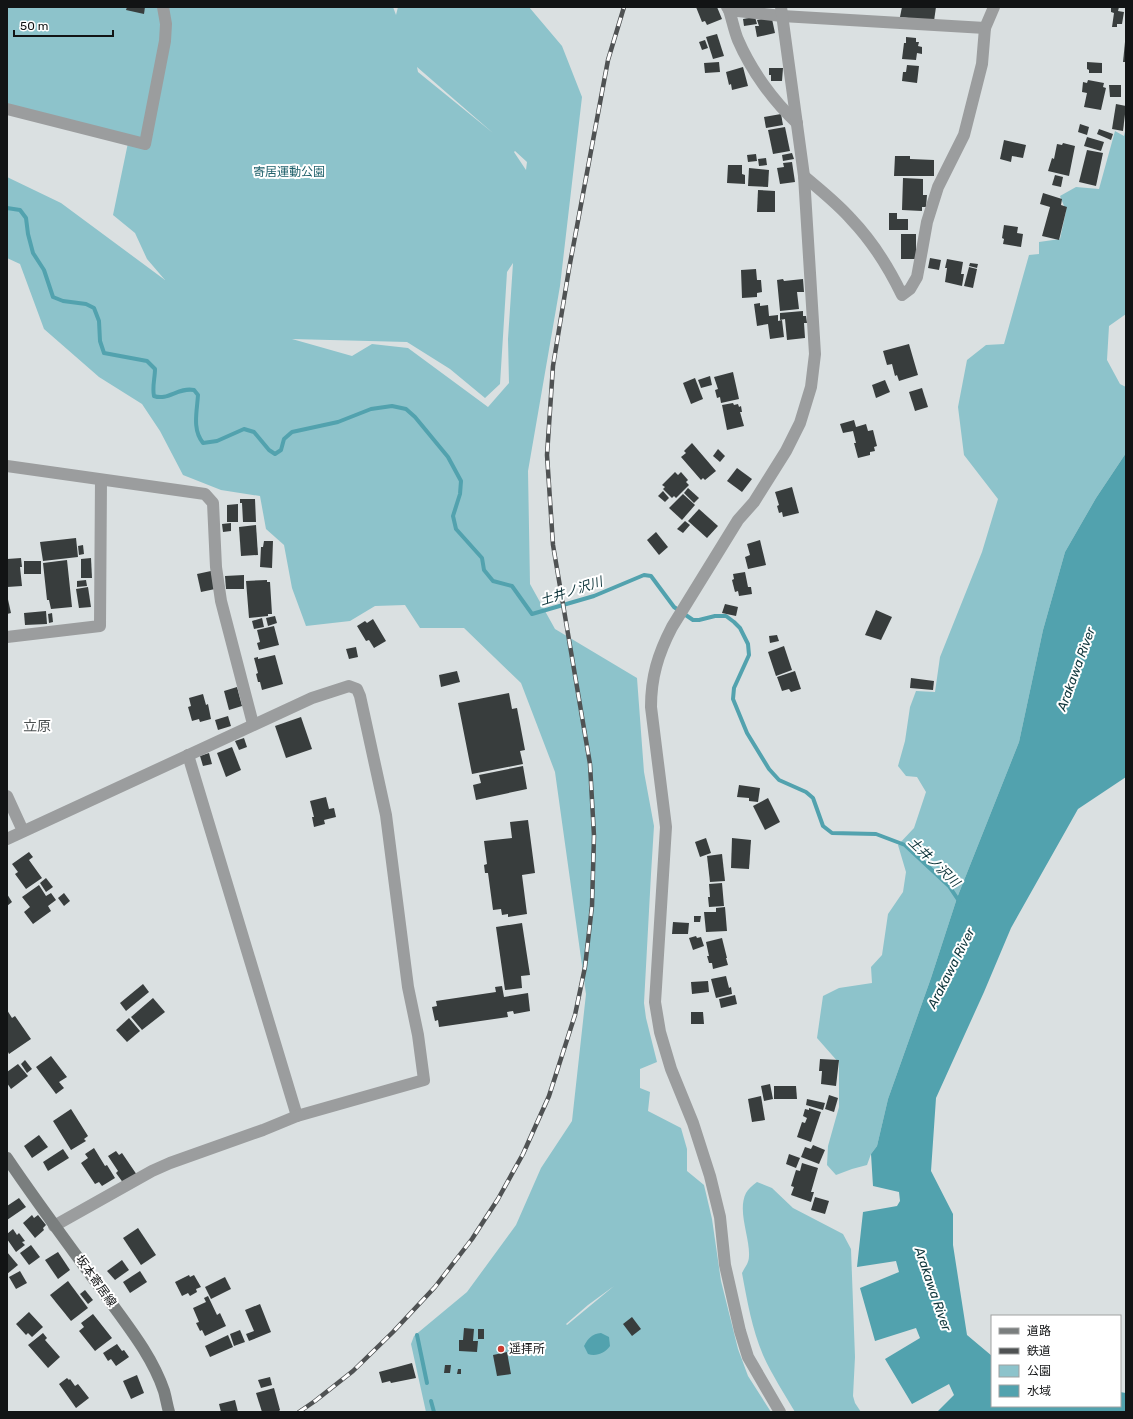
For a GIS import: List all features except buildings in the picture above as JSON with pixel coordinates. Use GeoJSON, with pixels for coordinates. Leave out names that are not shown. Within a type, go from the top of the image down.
{"type":"FeatureCollection","features":[{"type":"Feature","properties":{"kind":"main road","name":"坂本寄居線"},"geometry":{"type":"LineString","coordinates":[[7,1158],[54,1226],[123,1318],[145,1352],[164,1391],[169,1412]]}},
{"type":"Feature","properties":{"kind":"street"},"geometry":{"type":"LineString","coordinates":[[7,108],[145,144],[165,40],[166,24],[163,7]]}},
{"type":"Feature","properties":{"kind":"street"},"geometry":{"type":"LineString","coordinates":[[804,176],[852,219],[879,254],[893,276],[902,295],[910,289],[916,277],[927,222],[938,187],[964,135],[982,64],[985,28],[994,7]]}},
{"type":"Feature","properties":{"kind":"street"},"geometry":{"type":"LineString","coordinates":[[797,123],[782,110],[755,70],[738,39],[728,8],[985,28]]}},
{"type":"Feature","properties":{"kind":"street"},"geometry":{"type":"LineString","coordinates":[[780,1412],[748,1357],[740,1331],[725,1265],[720,1217],[710,1176],[693,1123],[671,1069],[660,1032],[655,1002],[666,827],[650,707],[651,688],[655,669],[663,645],[672,627],[738,520],[754,502],[786,451],[800,423],[812,387],[815,354],[804,176],[782,11]]}},
{"type":"Feature","properties":{"kind":"street"},"geometry":{"type":"LineString","coordinates":[[7,466],[205,494],[213,503],[216,567],[221,600],[254,724]]}},
{"type":"Feature","properties":{"kind":"street"},"geometry":{"type":"LineString","coordinates":[[7,638],[100,626],[101,480]]}},
{"type":"Feature","properties":{"kind":"street"},"geometry":{"type":"LineString","coordinates":[[7,839],[254,724],[319,696],[349,686],[357,689],[360,696],[386,815],[408,987],[418,1035],[424,1080],[297,1116],[263,1130],[170,1163],[152,1171],[54,1226]]}},
{"type":"Feature","properties":{"kind":"street"},"geometry":{"type":"LineString","coordinates":[[188,755],[297,1116]]}},
{"type":"Feature","properties":{"kind":"street"},"geometry":{"type":"LineString","coordinates":[[7,796],[23,831]]}},
{"type":"Feature","properties":{"kind":"green space","name":"寄居運動公園"},"geometry":{"type":"Polygon","coordinates":[[[7,7],[393,7],[396,15],[398,7],[529,7],[562,46],[582,97],[560,286],[528,471],[530,584],[555,629],[637,678],[644,772],[654,826],[644,1003],[646,1018],[657,1062],[640,1069],[640,1088],[650,1092],[648,1111],[681,1128],[687,1149],[687,1171],[704,1185],[712,1219],[721,1281],[738,1349],[748,1376],[771,1412],[426,1412],[411,1344],[414,1336],[467,1292],[516,1225],[541,1168],[572,1121],[586,994],[555,772],[521,683],[464,628],[420,628],[405,605],[375,606],[350,621],[306,626],[292,588],[284,545],[266,529],[260,496],[221,490],[183,475],[160,431],[142,404],[99,377],[44,329],[20,264],[7,258],[7,177],[61,203],[165,280],[147,259],[135,233],[113,215],[129,138],[7,105],[7,7]],[[417,67],[418,72],[493,133],[417,67]],[[515,151],[514,152],[526,170],[527,162],[515,151]],[[513,263],[507,272],[500,384],[485,398],[450,369],[407,342],[292,339],[352,356],[372,344],[408,348],[488,407],[509,383],[508,339],[513,263]],[[614,1286],[588,1305],[566,1324],[567,1325],[614,1286]]]}},
{"type":"Feature","properties":{"kind":"green space"},"geometry":{"type":"Polygon","coordinates":[[[1126,127],[1126,314],[1109,326],[1107,360],[1120,384],[1126,387],[1126,453],[1096,498],[1065,552],[1043,630],[1019,742],[957,898],[931,978],[888,1099],[877,1146],[871,1154],[867,1165],[836,1175],[827,1165],[828,1146],[839,1107],[839,1063],[817,1038],[823,996],[839,988],[872,983],[871,967],[882,955],[888,914],[903,892],[906,872],[898,845],[914,828],[926,792],[917,777],[906,776],[898,766],[905,741],[910,707],[916,691],[935,692],[940,657],[982,552],[998,499],[964,455],[958,407],[967,360],[986,345],[1004,344],[1029,255],[1039,254],[1039,242],[1060,239],[1066,211],[1060,196],[1076,187],[1099,189],[1115,131],[1124,136],[1126,127]]]}},
{"type":"Feature","properties":{"kind":"green space"},"geometry":{"type":"Polygon","coordinates":[[[757,1182],[772,1188],[793,1208],[843,1234],[851,1249],[855,1357],[853,1396],[855,1403],[861,1412],[795,1412],[763,1355],[753,1325],[742,1273],[748,1263],[749,1258],[748,1241],[743,1216],[744,1200],[748,1190],[757,1182]]]}},
{"type":"Feature","properties":{"kind":"water","name":"Arakawa River"},"geometry":{"type":"Polygon","coordinates":[[[1126,453],[1126,777],[1078,809],[1011,928],[936,1098],[931,1171],[953,1214],[953,1245],[967,1335],[991,1355],[991,1407],[1121,1407],[1121,1392],[1126,1393],[1126,1412],[937,1412],[954,1395],[949,1384],[912,1404],[885,1359],[920,1338],[916,1328],[875,1341],[860,1288],[899,1272],[896,1261],[857,1267],[863,1212],[897,1206],[900,1201],[899,1192],[873,1186],[871,1154],[877,1146],[888,1099],[931,978],[957,898],[1019,742],[1043,630],[1065,552],[1096,498],[1126,453]]]}},
{"type":"Feature","properties":{"kind":"water"},"geometry":{"type":"Polygon","coordinates":[[[601,1333],[609,1337],[610,1346],[606,1351],[600,1354],[588,1354],[584,1346],[593,1335],[601,1333]]]}},
{"type":"Feature","properties":{"kind":"waterway","name":"土井ノ沢川"},"geometry":{"type":"LineString","coordinates":[[7,208],[20,210],[26,218],[33,253],[44,270],[53,297],[63,301],[86,304],[94,308],[99,321],[100,341],[104,353],[147,361],[155,369],[153,386],[154,396],[164,397],[183,390],[194,390],[198,395],[196,414],[197,432],[203,443],[217,441],[244,429],[254,432],[269,450],[275,454],[281,450],[284,439],[292,432],[338,422],[371,409],[392,406],[406,409],[415,417],[448,457],[461,481],[460,494],[453,516],[456,529],[482,558],[484,570],[493,581],[512,586],[532,614],[594,596],[644,575],[651,576],[674,607],[693,620],[715,616],[726,616],[740,628],[748,644],[749,655],[734,688],[733,699],[747,733],[769,769],[779,780],[806,792],[813,798],[823,826],[832,833],[876,834],[905,845],[949,886],[959,901]]}},
{"type":"Feature","properties":{"kind":"waterway"},"geometry":{"type":"LineString","coordinates":[[417,1335],[427,1383]]}},
{"type":"Feature","properties":{"kind":"waterway"},"geometry":{"type":"LineString","coordinates":[[431,1401],[434,1412]]}},
{"type":"Feature","properties":{"kind":"railway"},"geometry":{"type":"LineString","coordinates":[[299,1412],[353,1371],[393,1332],[435,1287],[472,1239],[498,1199],[523,1154],[549,1096],[575,1015],[585,967],[592,906],[594,836],[590,764],[553,545],[547,455],[553,366],[569,269],[608,60],[624,7]]}},
{"type":"Feature","properties":{"kind":"place","name":"遥拝所"},"geometry":{"type":"Point","coordinates":[501,1349]}},
{"type":"Feature","properties":{"kind":"district","name":"立原"},"geometry":{"type":"Point","coordinates":[37,726]}}]}
